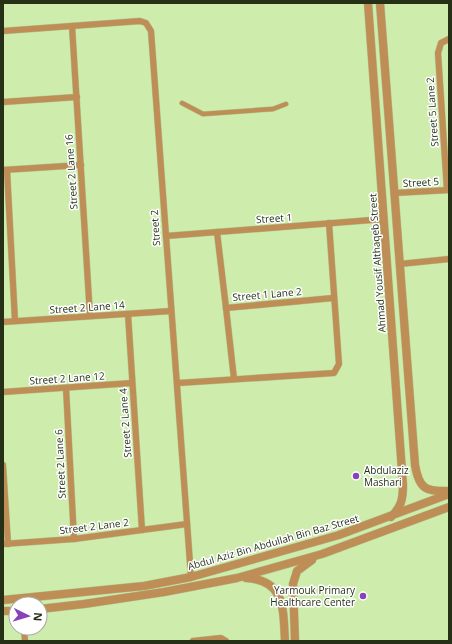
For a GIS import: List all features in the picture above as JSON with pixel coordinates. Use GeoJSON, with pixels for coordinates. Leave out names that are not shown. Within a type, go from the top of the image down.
{"type":"FeatureCollection","features":[{"type":"Feature","properties":{"kind":"street","name":"Ahmad Yousif Althaqeb Street"},"geometry":{"type":"LineString","coordinates":[[368,3],[403,498],[399,508],[391,517]]}},
{"type":"Feature","properties":{"kind":"street"},"geometry":{"type":"LineString","coordinates":[[380,3],[415,465],[418,480],[423,487],[433,492],[449,491]]}},
{"type":"Feature","properties":{"kind":"street","name":"Street 2"},"geometry":{"type":"LineString","coordinates":[[3,31],[140,21],[146,24],[151,31],[171,311],[178,383],[191,577]]}},
{"type":"Feature","properties":{"kind":"street","name":"Street 2 Lane 16"},"geometry":{"type":"LineString","coordinates":[[72,26],[90,316]]}},
{"type":"Feature","properties":{"kind":"street","name":"Street 5 Lane 2"},"geometry":{"type":"LineString","coordinates":[[448,190],[438,54],[441,43],[449,40]]}},
{"type":"Feature","properties":{"kind":"street"},"geometry":{"type":"LineString","coordinates":[[3,102],[77,97]]}},
{"type":"Feature","properties":{"kind":"street"},"geometry":{"type":"LineString","coordinates":[[182,103],[203,114],[273,109],[286,104]]}},
{"type":"Feature","properties":{"kind":"street"},"geometry":{"type":"LineString","coordinates":[[379,148],[382,146],[387,150],[388,170],[394,176]]}},
{"type":"Feature","properties":{"kind":"street"},"geometry":{"type":"LineString","coordinates":[[15,321],[5,170],[81,165]]}},
{"type":"Feature","properties":{"kind":"street","name":"Street 5"},"geometry":{"type":"LineString","coordinates":[[395,193],[448,190]]}},
{"type":"Feature","properties":{"kind":"street","name":"Street 1"},"geometry":{"type":"LineString","coordinates":[[166,236],[384,219]]}},
{"type":"Feature","properties":{"kind":"street"},"geometry":{"type":"LineString","coordinates":[[178,383],[334,373],[339,364],[333,298],[329,223]]}},
{"type":"Feature","properties":{"kind":"street"},"geometry":{"type":"LineString","coordinates":[[217,232],[226,308]]}},
{"type":"Feature","properties":{"kind":"street"},"geometry":{"type":"LineString","coordinates":[[400,264],[449,259]]}},
{"type":"Feature","properties":{"kind":"street","name":"Street 1 Lane 2"},"geometry":{"type":"LineString","coordinates":[[234,379],[226,308],[333,298]]}},
{"type":"Feature","properties":{"kind":"street","name":"Street 2 Lane 14"},"geometry":{"type":"LineString","coordinates":[[3,322],[171,311]]}},
{"type":"Feature","properties":{"kind":"street","name":"Street 2 Lane 4"},"geometry":{"type":"LineString","coordinates":[[128,314],[142,530]]}},
{"type":"Feature","properties":{"kind":"street","name":"Street 2 Lane 12"},"geometry":{"type":"LineString","coordinates":[[3,392],[132,383]]}},
{"type":"Feature","properties":{"kind":"street","name":"Street 2 Lane 6"},"geometry":{"type":"LineString","coordinates":[[66,388],[74,539]]}},
{"type":"Feature","properties":{"kind":"street"},"geometry":{"type":"LineString","coordinates":[[400,440],[403,443],[405,464],[412,468],[415,465]]}},
{"type":"Feature","properties":{"kind":"street"},"geometry":{"type":"LineString","coordinates":[[3,465],[6,544]]}},
{"type":"Feature","properties":{"kind":"street","name":"Abdul Aziz Bin Abdullah Bin Baz Street"},"geometry":{"type":"LineString","coordinates":[[3,600],[144,586],[191,577],[302,546],[391,517],[449,494]]}},
{"type":"Feature","properties":{"kind":"street","name":"Abdul Aziz Bin Abdullah Bin Baz Street"},"geometry":{"type":"LineString","coordinates":[[48,608],[84,604],[164,592],[237,578],[322,554],[449,507]]}},
{"type":"Feature","properties":{"kind":"street","name":"Street 2 Lane 2"},"geometry":{"type":"LineString","coordinates":[[6,544],[74,539],[187,524]]}},
{"type":"Feature","properties":{"kind":"street"},"geometry":{"type":"LineString","coordinates":[[295,641],[293,584],[297,571],[304,564],[322,554]]}},
{"type":"Feature","properties":{"kind":"street"},"geometry":{"type":"LineString","coordinates":[[237,578],[257,578],[275,588],[281,601],[285,641]]}},
{"type":"Feature","properties":{"kind":"street"},"geometry":{"type":"LineString","coordinates":[[84,604],[84,598],[109,593],[115,589]]}},
{"type":"Feature","properties":{"kind":"street"},"geometry":{"type":"LineString","coordinates":[[51,607],[69,603],[71,601],[70,594]]}},
{"type":"Feature","properties":{"kind":"street"},"geometry":{"type":"LineString","coordinates":[[283,614],[288,612],[293,613]]}},
{"type":"Feature","properties":{"kind":"street"},"geometry":{"type":"LineString","coordinates":[[193,641],[221,638],[226,641]]}},
{"type":"Feature","properties":{"kind":"place","name":"Abdulaziz Mashari"},"geometry":{"type":"Point","coordinates":[356,476]}},
{"type":"Feature","properties":{"kind":"place","name":"Yarmouk Primary Healthcare Center"},"geometry":{"type":"Point","coordinates":[363,596]}}]}
